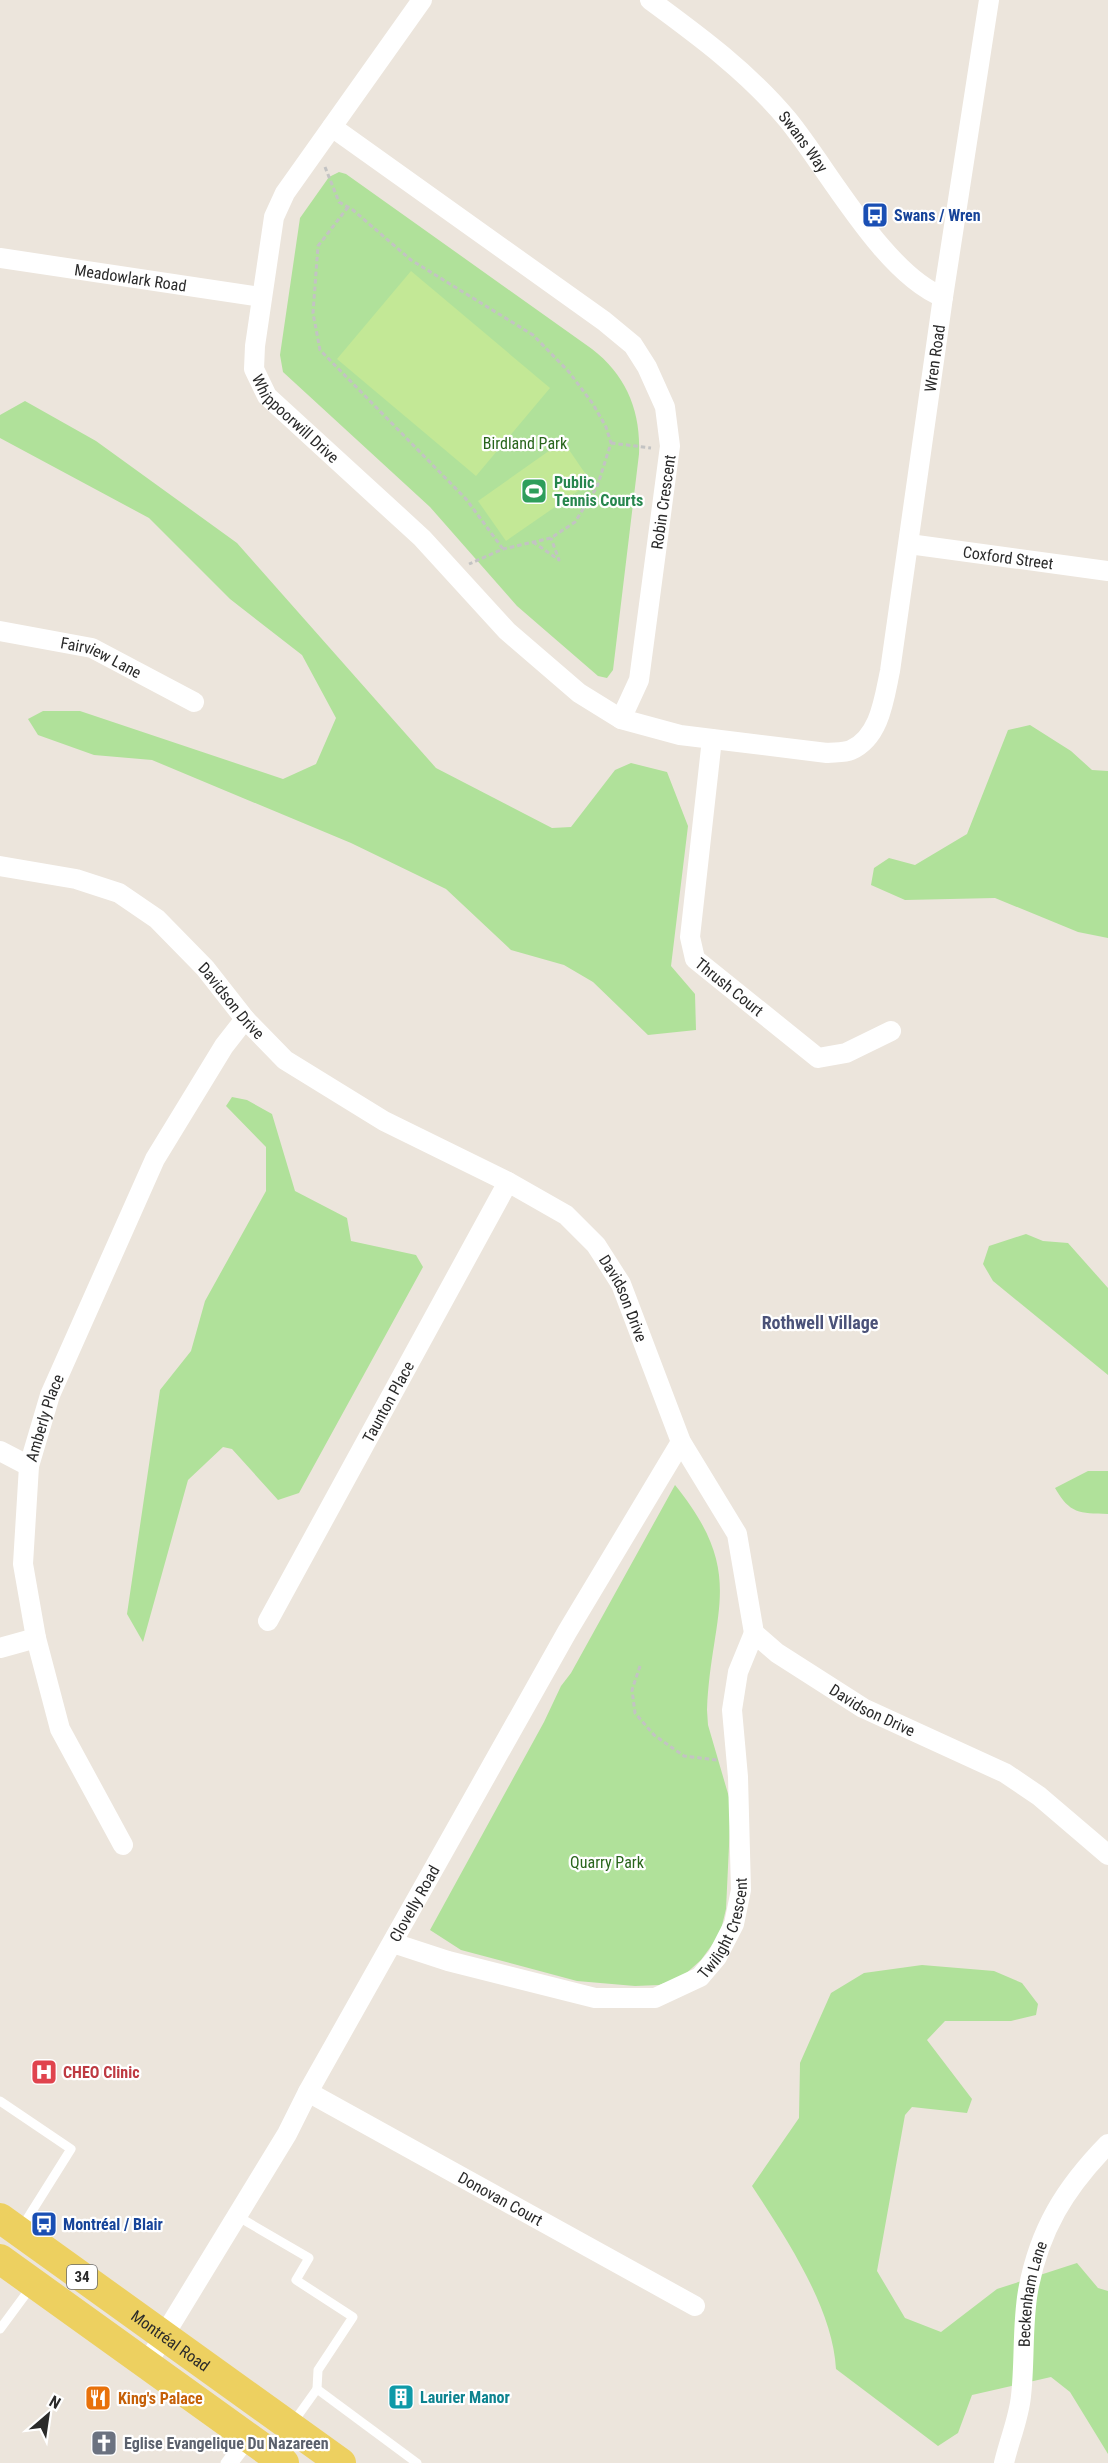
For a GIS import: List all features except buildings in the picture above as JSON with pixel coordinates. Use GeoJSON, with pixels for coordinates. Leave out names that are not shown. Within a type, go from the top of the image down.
{"type":"FeatureCollection","features":[{"type":"Feature","properties":{"kind":"main road","name":"Montréal Road"},"geometry":{"type":"LineString","coordinates":[[9,2225],[290,2427],[322,2458]]}},
{"type":"Feature","properties":{"kind":"main road","name":"Montréal Road"},"geometry":{"type":"LineString","coordinates":[[0,2259],[146,2365],[244,2446],[284,2463]]}},
{"type":"Feature","properties":{"kind":"street","name":"Whippoorwill Drive"},"geometry":{"type":"LineString","coordinates":[[422,0],[285,193],[274,217],[261,297],[254,369],[267,396],[422,538],[451,572],[516,639],[579,693],[621,719]]}},
{"type":"Feature","properties":{"kind":"street","name":"Swans Way"},"geometry":{"type":"LineString","coordinates":[[650,0],[723,53],[788,120],[841,194],[905,273],[927,291],[943,297]]}},
{"type":"Feature","properties":{"kind":"street","name":"Wren Road"},"geometry":{"type":"LineString","coordinates":[[712,739],[827,753],[849,751],[865,741],[880,717],[891,671],[943,297],[989,0]]}},
{"type":"Feature","properties":{"kind":"street","name":"Robin Crescent"},"geometry":{"type":"LineString","coordinates":[[332,127],[604,321],[633,345],[647,367],[665,407],[670,446],[639,680],[621,719]]}},
{"type":"Feature","properties":{"kind":"street","name":"Meadowlark Road"},"geometry":{"type":"LineString","coordinates":[[0,258],[261,297]]}},
{"type":"Feature","properties":{"kind":"street","name":"Coxford Street"},"geometry":{"type":"LineString","coordinates":[[909,544],[1108,571]]}},
{"type":"Feature","properties":{"kind":"street","name":"Fairview Lane"},"geometry":{"type":"LineString","coordinates":[[0,631],[92,648],[194,702]]}},
{"type":"Feature","properties":{"kind":"street"},"geometry":{"type":"LineString","coordinates":[[621,719],[680,735],[712,739]]}},
{"type":"Feature","properties":{"kind":"street","name":"Thrush Court"},"geometry":{"type":"LineString","coordinates":[[712,739],[690,937],[695,958],[818,1058],[846,1053],[891,1031]]}},
{"type":"Feature","properties":{"kind":"street","name":"Davidson Drive"},"geometry":{"type":"LineString","coordinates":[[0,866],[76,879],[119,894],[157,919],[205,968],[245,1019],[285,1060],[384,1121],[508,1182],[566,1215],[596,1245],[621,1284],[681,1442],[737,1534],[754,1633],[777,1653],[863,1708],[1005,1773],[1039,1796],[1108,1855]]}},
{"type":"Feature","properties":{"kind":"street","name":"Amberly Place"},"geometry":{"type":"LineString","coordinates":[[123,1845],[60,1729],[36,1638],[23,1564],[29,1466],[50,1395],[155,1159],[224,1046],[245,1019]]}},
{"type":"Feature","properties":{"kind":"street","name":"Taunton Place"},"geometry":{"type":"LineString","coordinates":[[268,1621],[508,1182]]}},
{"type":"Feature","properties":{"kind":"street","name":"Clovelly Road"},"geometry":{"type":"LineString","coordinates":[[146,2365],[287,2134],[308,2092],[567,1632],[681,1442]]}},
{"type":"Feature","properties":{"kind":"street"},"geometry":{"type":"LineString","coordinates":[[0,1451],[29,1466]]}},
{"type":"Feature","properties":{"kind":"street","name":"Twilight Crescent"},"geometry":{"type":"LineString","coordinates":[[393,1943],[448,1960],[595,1998],[655,1998],[700,1977],[717,1957],[734,1924],[741,1890],[737,1763],[732,1710],[738,1672],[754,1633]]}},
{"type":"Feature","properties":{"kind":"street"},"geometry":{"type":"LineString","coordinates":[[0,1648],[36,1638]]}},
{"type":"Feature","properties":{"kind":"street","name":"Donovan Court"},"geometry":{"type":"LineString","coordinates":[[308,2092],[695,2306]]}},
{"type":"Feature","properties":{"kind":"street","name":"Beckenham Lane"},"geometry":{"type":"LineString","coordinates":[[1004,2463],[1021,2399],[1028,2292],[1038,2250],[1061,2200],[1079,2174],[1108,2144]]}},
{"type":"Feature","properties":{"kind":"lane"},"geometry":{"type":"LineString","coordinates":[[0,2100],[71,2149],[9,2225]]}},
{"type":"Feature","properties":{"kind":"lane"},"geometry":{"type":"LineString","coordinates":[[237,2216],[309,2258],[296,2280],[353,2317],[318,2370],[317,2389],[290,2427]]}},
{"type":"Feature","properties":{"kind":"lane"},"geometry":{"type":"LineString","coordinates":[[0,2329],[34,2283]]}},
{"type":"Feature","properties":{"kind":"lane"},"geometry":{"type":"LineString","coordinates":[[317,2389],[417,2463]]}},
{"type":"Feature","properties":{"kind":"lane"},"geometry":{"type":"LineString","coordinates":[[225,2463],[244,2446]]}},
{"type":"Feature","properties":{"kind":"path"},"geometry":{"type":"LineString","coordinates":[[317,147],[339,202],[411,260],[533,334],[569,372],[593,404],[611,443],[597,487],[575,522],[551,538],[503,549],[451,572]]}},
{"type":"Feature","properties":{"kind":"path"},"geometry":{"type":"LineString","coordinates":[[348,207],[318,246],[313,313],[320,350],[466,499],[503,549]]}},
{"type":"Feature","properties":{"kind":"path"},"geometry":{"type":"LineString","coordinates":[[611,443],[651,448],[670,446]]}},
{"type":"Feature","properties":{"kind":"path"},"geometry":{"type":"LineString","coordinates":[[533,542],[559,560],[551,538]]}},
{"type":"Feature","properties":{"kind":"path"},"geometry":{"type":"LineString","coordinates":[[640,1666],[632,1690],[635,1713],[654,1734],[684,1756],[737,1763]]}},
{"type":"Feature","properties":{"kind":"green space","name":"Birdland Park"},"geometry":{"type":"Polygon","coordinates":[[[339,172],[346,174],[592,349],[614,370],[629,395],[637,423],[639,454],[613,670],[607,678],[598,676],[517,606],[430,507],[283,372],[280,355],[300,218],[329,177],[339,172]]]}},
{"type":"Feature","properties":{"kind":"green space"},"geometry":{"type":"Polygon","coordinates":[[[411,271],[550,388],[476,476],[337,359],[411,271]]]}},
{"type":"Feature","properties":{"kind":"green space"},"geometry":{"type":"Polygon","coordinates":[[[25,401],[96,441],[237,543],[436,768],[552,828],[571,827],[615,770],[631,763],[667,772],[688,826],[671,966],[695,994],[696,1030],[648,1035],[593,982],[564,965],[511,950],[446,889],[351,843],[152,760],[94,755],[38,735],[28,719],[43,711],[80,711],[283,779],[316,764],[336,718],[302,655],[230,599],[149,518],[0,438],[0,415],[25,401]]]}},
{"type":"Feature","properties":{"kind":"green space","name":"Public Tennis Courts"},"geometry":{"type":"Polygon","coordinates":[[[563,441],[591,482],[506,541],[478,501],[563,441]]]}},
{"type":"Feature","properties":{"kind":"green space"},"geometry":{"type":"Polygon","coordinates":[[[1030,725],[1071,751],[1092,770],[1108,771],[1108,938],[1078,932],[995,898],[905,900],[871,885],[874,868],[889,858],[915,865],[967,834],[1008,730],[1030,725]]]}},
{"type":"Feature","properties":{"kind":"green space"},"geometry":{"type":"Polygon","coordinates":[[[232,1097],[247,1100],[272,1114],[295,1191],[347,1218],[351,1241],[416,1255],[423,1267],[299,1493],[278,1500],[232,1449],[223,1447],[188,1480],[143,1642],[127,1614],[160,1390],[191,1351],[205,1301],[266,1191],[266,1147],[226,1106],[232,1097]]]}},
{"type":"Feature","properties":{"kind":"green space"},"geometry":{"type":"Polygon","coordinates":[[[1026,1234],[1043,1241],[1068,1243],[1108,1288],[1108,1375],[993,1281],[983,1264],[989,1246],[1026,1234]]]}},
{"type":"Feature","properties":{"kind":"green space"},"geometry":{"type":"Polygon","coordinates":[[[1088,1471],[1108,1471],[1108,1514],[1076,1510],[1060,1497],[1055,1488],[1088,1471]]]}},
{"type":"Feature","properties":{"kind":"green space","name":"Quarry Park"},"geometry":{"type":"Polygon","coordinates":[[[675,1485],[697,1516],[711,1544],[718,1570],[720,1594],[707,1710],[708,1725],[731,1804],[726,1909],[720,1934],[701,1960],[682,1977],[659,1985],[635,1986],[577,1981],[461,1950],[430,1930],[544,1722],[561,1686],[571,1673],[675,1485]]]}},
{"type":"Feature","properties":{"kind":"green space"},"geometry":{"type":"Polygon","coordinates":[[[922,1965],[994,1971],[1022,1983],[1038,2004],[1036,2015],[1011,2021],[945,2021],[927,2040],[972,2099],[967,2113],[912,2107],[905,2115],[877,2271],[905,2318],[941,2332],[997,2289],[1077,2263],[1098,2288],[1108,2291],[1108,2454],[1070,2392],[1051,2377],[972,2395],[958,2433],[938,2446],[836,2369],[833,2346],[817,2297],[779,2227],[752,2186],[799,2118],[800,2063],[831,1993],[864,1973],[922,1965]]]}},
{"type":"Feature","properties":{"kind":"place","name":"Swans / Wren"},"geometry":{"type":"Point","coordinates":[875,215]}},
{"type":"Feature","properties":{"kind":"place","name":"Public Tennis Courts"},"geometry":{"type":"Point","coordinates":[534,491]}},
{"type":"Feature","properties":{"kind":"place","name":"CHEO Clinic"},"geometry":{"type":"Point","coordinates":[44,2072]}},
{"type":"Feature","properties":{"kind":"place","name":"Montréal / Blair"},"geometry":{"type":"Point","coordinates":[44,2224]}},
{"type":"Feature","properties":{"kind":"place","name":"Laurier Manor"},"geometry":{"type":"Point","coordinates":[401,2397]}},
{"type":"Feature","properties":{"kind":"place","name":"King's Palace"},"geometry":{"type":"Point","coordinates":[98,2398]}},
{"type":"Feature","properties":{"kind":"place","name":"Eglise Evangelique Du Nazareen"},"geometry":{"type":"Point","coordinates":[104,2443]}},
{"type":"Feature","properties":{"kind":"district","name":"Rothwell Village"},"geometry":{"type":"Point","coordinates":[820,1323]}}]}
